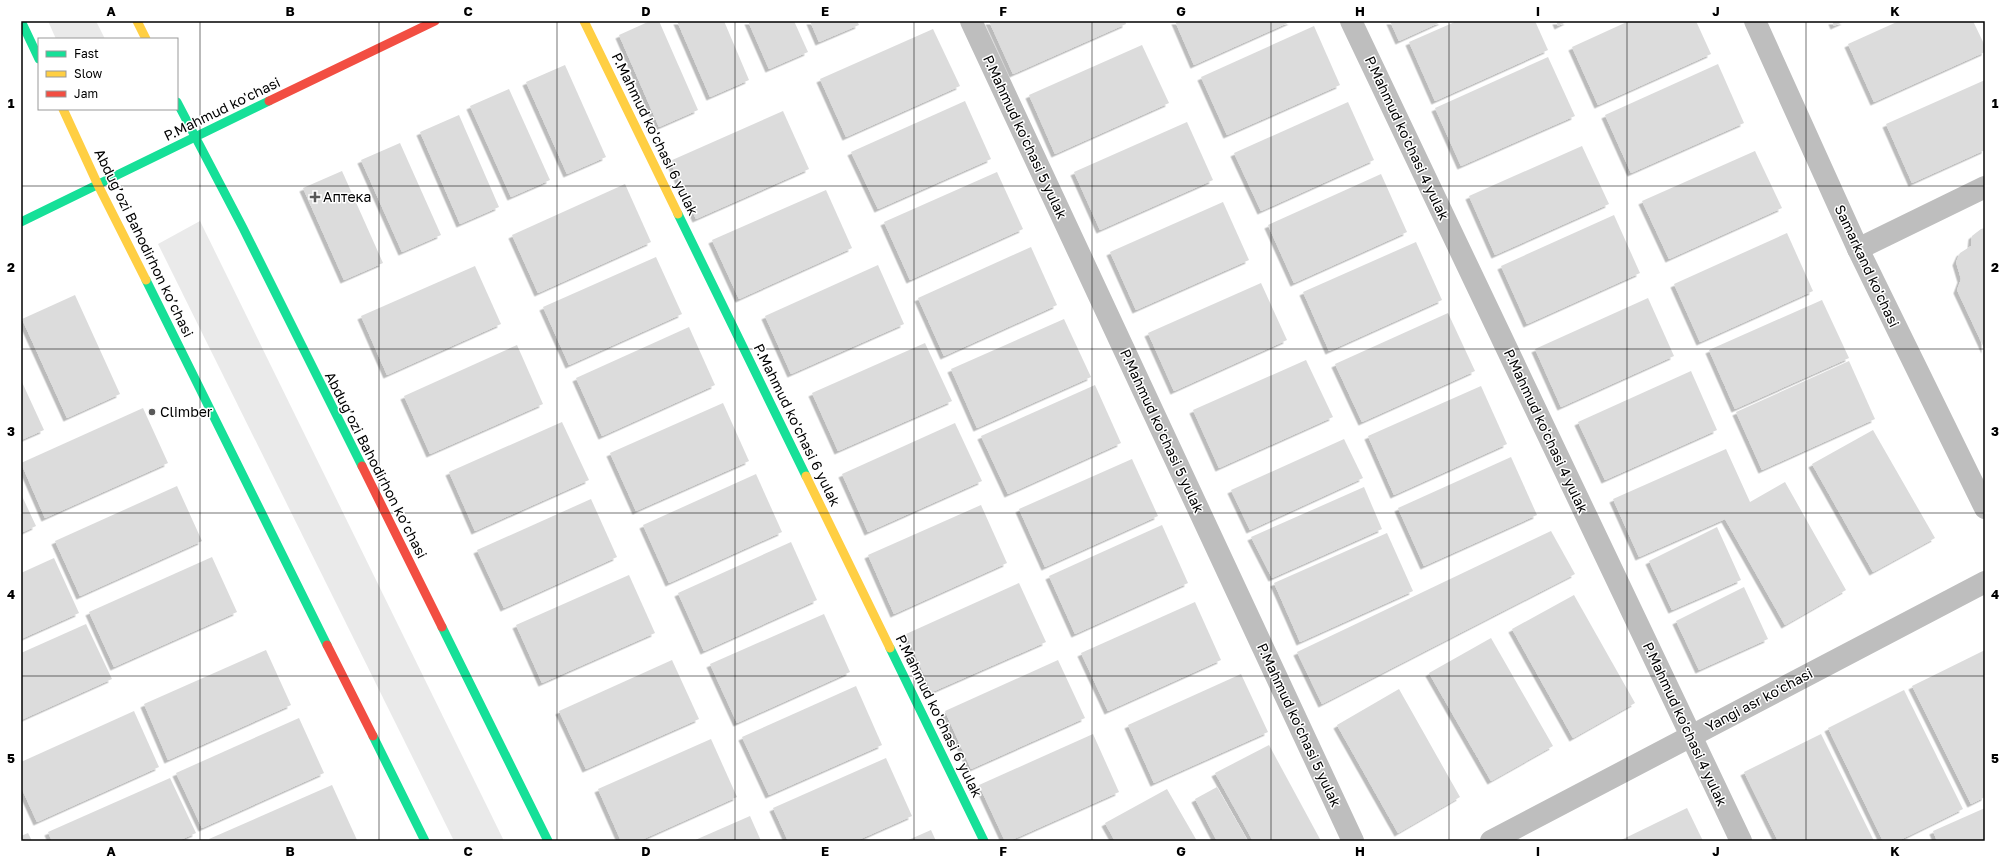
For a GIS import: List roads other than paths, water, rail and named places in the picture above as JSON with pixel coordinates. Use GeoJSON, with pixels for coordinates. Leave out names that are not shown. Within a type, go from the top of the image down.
{"type":"FeatureCollection","features":[{"type":"Feature","properties":{"kind":"main road"},"geometry":{"type":"LineString","coordinates":[[21,21],[38,57]]}},
{"type":"Feature","properties":{"kind":"main road"},"geometry":{"type":"LineString","coordinates":[[137,21],[146,38]]}},
{"type":"Feature","properties":{"kind":"main road","name":"P.Mahmud ko'chasi"},"geometry":{"type":"LineString","coordinates":[[21,222],[435,21]]}},
{"type":"Feature","properties":{"kind":"main road","name":"P.Mahmud ko'chasi 6 yulak"},"geometry":{"type":"LineString","coordinates":[[584,21],[984,841]]}},
{"type":"Feature","properties":{"kind":"main road","name":"Abdug’ozi Bahodirhon ko’chasi"},"geometry":{"type":"LineString","coordinates":[[178,104],[243,228],[548,841]]}},
{"type":"Feature","properties":{"kind":"main road","name":"Abdug’ozi Bahodirhon ko’chasi"},"geometry":{"type":"LineString","coordinates":[[63,110],[98,185],[425,841]]}},
{"type":"Feature","properties":{"kind":"street","name":"P.Mahmud ko'chasi 5 yulak"},"geometry":{"type":"LineString","coordinates":[[971,21],[1353,841]]}},
{"type":"Feature","properties":{"kind":"street","name":"P.Mahmud ko'chasi 4 yulak"},"geometry":{"type":"LineString","coordinates":[[1351,21],[1741,841]]}},
{"type":"Feature","properties":{"kind":"street","name":"Samarkand ko'chasi"},"geometry":{"type":"LineString","coordinates":[[1755,21],[1858,250],[1985,508]]}},
{"type":"Feature","properties":{"kind":"street"},"geometry":{"type":"LineString","coordinates":[[1858,250],[1985,187]]}},
{"type":"Feature","properties":{"kind":"street","name":"Yangi asr ko'chasi"},"geometry":{"type":"LineString","coordinates":[[1491,841],[1985,582]]}},
{"type":"Feature","properties":{"kind":"place","name":"Аптека"},"geometry":{"type":"Point","coordinates":[315,197]}},
{"type":"Feature","properties":{"kind":"place","name":"Climber"},"geometry":{"type":"Point","coordinates":[152,412]}}]}
